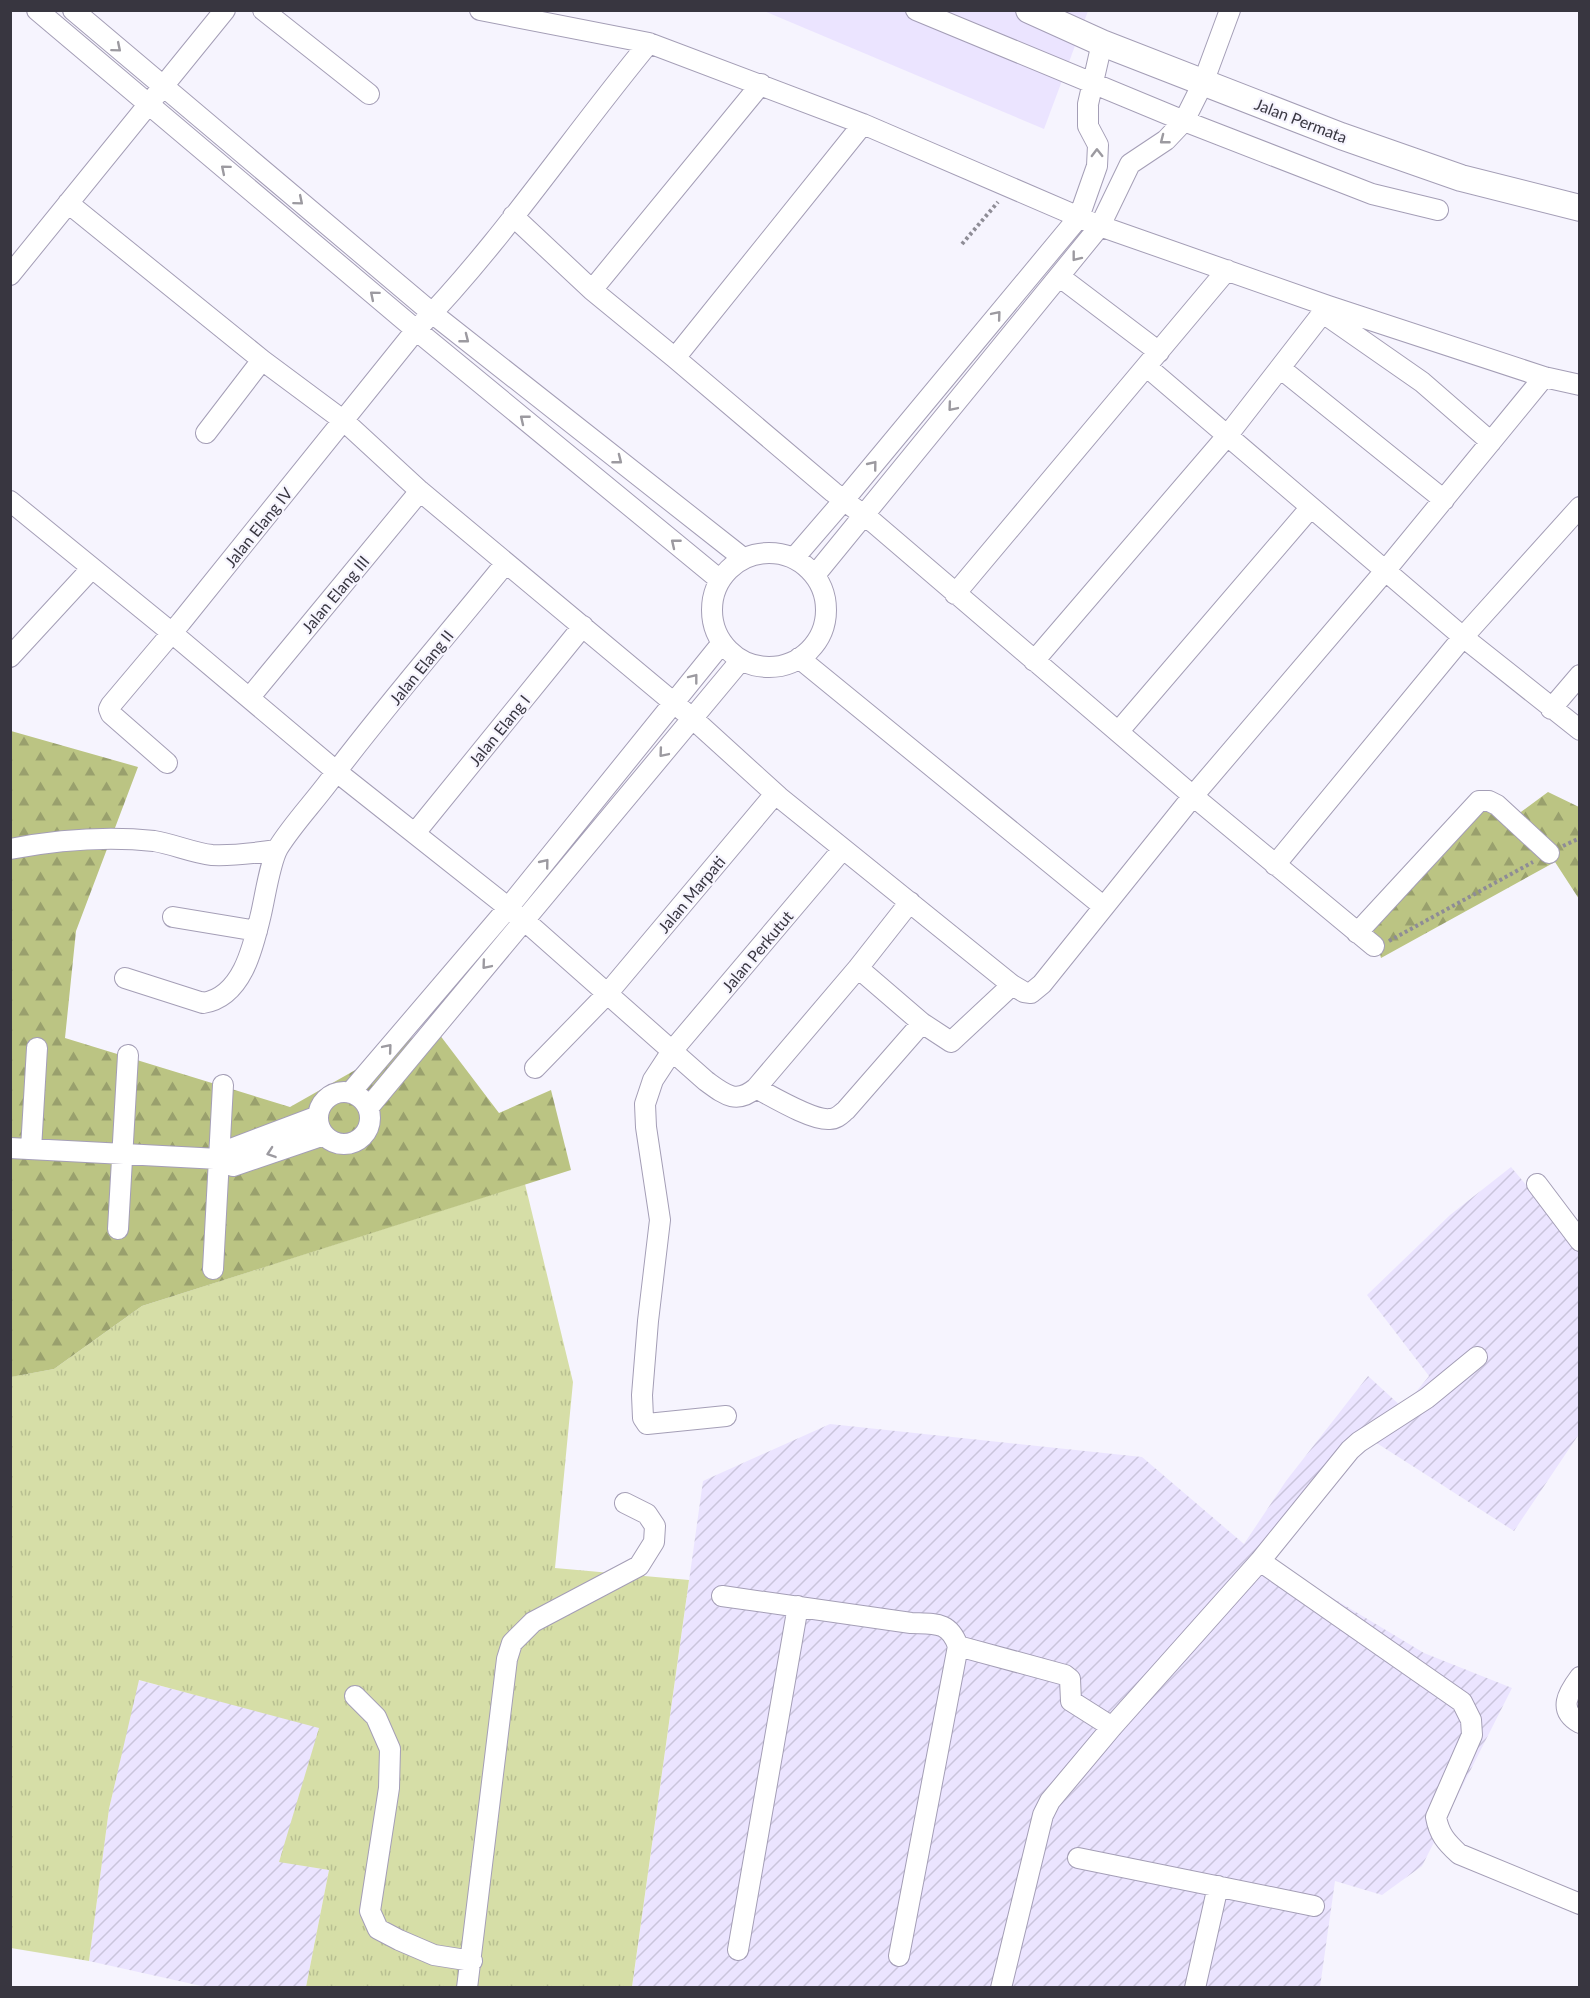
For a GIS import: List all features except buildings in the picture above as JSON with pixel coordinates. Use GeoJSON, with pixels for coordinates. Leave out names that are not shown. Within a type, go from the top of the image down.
{"type":"FeatureCollection","features":[{"type":"Feature","properties":{"kind":"main road","name":"Jalan Permata"},"geometry":{"type":"LineString","coordinates":[[1029,10],[1102,43],[1341,136],[1461,178],[1580,208]]}},
{"type":"Feature","properties":{"kind":"street"},"geometry":{"type":"LineString","coordinates":[[37,10],[416,330],[720,580]]}},
{"type":"Feature","properties":{"kind":"street"},"geometry":{"type":"LineString","coordinates":[[72,10],[432,314],[743,558]]}},
{"type":"Feature","properties":{"kind":"street"},"geometry":{"type":"LineString","coordinates":[[10,274],[225,10]]}},
{"type":"Feature","properties":{"kind":"street"},"geometry":{"type":"LineString","coordinates":[[263,10],[369,94]]}},
{"type":"Feature","properties":{"kind":"street"},"geometry":{"type":"LineString","coordinates":[[480,10],[649,43],[863,124],[1079,217],[1227,270],[1325,310],[1544,377],[1580,385]]}},
{"type":"Feature","properties":{"kind":"street"},"geometry":{"type":"LineString","coordinates":[[916,10],[957,18],[1093,83],[1372,194],[1438,210]]}},
{"type":"Feature","properties":{"kind":"street"},"geometry":{"type":"LineString","coordinates":[[815,575],[1060,277],[1100,225],[1130,164],[1166,140],[1184,121],[1203,83],[1230,10]]}},
{"type":"Feature","properties":{"kind":"street","name":"Jalan Elang IV"},"geometry":{"type":"LineString","coordinates":[[167,763],[111,714],[109,709],[416,330],[432,314],[513,216],[649,43]]}},
{"type":"Feature","properties":{"kind":"street"},"geometry":{"type":"LineString","coordinates":[[794,558],[1079,217],[1099,154],[1098,145],[1088,126],[1088,104],[1102,43]]}},
{"type":"Feature","properties":{"kind":"street"},"geometry":{"type":"LineString","coordinates":[[592,290],[761,84]]}},
{"type":"Feature","properties":{"kind":"street"},"geometry":{"type":"LineString","coordinates":[[675,358],[863,124]]}},
{"type":"Feature","properties":{"kind":"street"},"geometry":{"type":"LineString","coordinates":[[68,202],[262,360],[344,421],[420,491],[692,718],[775,794],[842,850],[1012,985],[1030,993],[1036,989],[1104,907],[1193,796],[1385,571],[1544,377]]}},
{"type":"Feature","properties":{"kind":"street"},"geometry":{"type":"LineString","coordinates":[[513,216],[592,290],[874,523],[1193,796],[1374,946]]}},
{"type":"Feature","properties":{"kind":"street"},"geometry":{"type":"LineString","coordinates":[[955,594],[1227,270]]}},
{"type":"Feature","properties":{"kind":"street"},"geometry":{"type":"LineString","coordinates":[[1060,277],[1153,360],[1227,436],[1463,637],[1580,730]]}},
{"type":"Feature","properties":{"kind":"street"},"geometry":{"type":"LineString","coordinates":[[1034,661],[1227,436],[1325,310]]}},
{"type":"Feature","properties":{"kind":"street"},"geometry":{"type":"LineString","coordinates":[[1325,310],[1422,382],[1491,442]]}},
{"type":"Feature","properties":{"kind":"street"},"geometry":{"type":"LineString","coordinates":[[206,433],[262,360]]}},
{"type":"Feature","properties":{"kind":"street"},"geometry":{"type":"LineString","coordinates":[[1280,368],[1444,500]]}},
{"type":"Feature","properties":{"kind":"street","name":"Jalan Elang III"},"geometry":{"type":"LineString","coordinates":[[250,698],[420,491]]}},
{"type":"Feature","properties":{"kind":"street"},"geometry":{"type":"LineString","coordinates":[[10,501],[337,772],[524,920],[721,1092],[737,1098],[748,1095],[756,1088],[858,968],[910,902]]}},
{"type":"Feature","properties":{"kind":"street"},"geometry":{"type":"LineString","coordinates":[[1118,732],[1311,507]]}},
{"type":"Feature","properties":{"kind":"street"},"geometry":{"type":"LineString","coordinates":[[1275,865],[1463,637],[1580,507]]}},
{"type":"Feature","properties":{"kind":"street"},"geometry":{"type":"LineString","coordinates":[[768,552],[794,558],[815,575],[822,587],[825,600],[825,620],[818,639],[799,658],[770,667],[755,665],[730,653],[722,643],[712,619],[711,605],[720,580],[743,558],[768,552]]}},
{"type":"Feature","properties":{"kind":"street","name":"Jalan Elang II"},"geometry":{"type":"LineString","coordinates":[[277,850],[505,564]]}},
{"type":"Feature","properties":{"kind":"street"},"geometry":{"type":"LineString","coordinates":[[14,645],[92,568]]}},
{"type":"Feature","properties":{"kind":"street","name":"Jalan Elang I"},"geometry":{"type":"LineString","coordinates":[[416,833],[583,626]]}},
{"type":"Feature","properties":{"kind":"street"},"geometry":{"type":"LineString","coordinates":[[350,1093],[508,908],[722,643]]}},
{"type":"Feature","properties":{"kind":"street"},"geometry":{"type":"LineString","coordinates":[[799,658],[1104,907]]}},
{"type":"Feature","properties":{"kind":"street"},"geometry":{"type":"LineString","coordinates":[[368,1108],[741,660]]}},
{"type":"Feature","properties":{"kind":"street"},"geometry":{"type":"LineString","coordinates":[[1551,709],[1580,675]]}},
{"type":"Feature","properties":{"kind":"street","name":"Jalan Marpati"},"geometry":{"type":"LineString","coordinates":[[535,1068],[607,994],[775,794]]}},
{"type":"Feature","properties":{"kind":"street"},"geometry":{"type":"LineString","coordinates":[[1357,933],[1479,801],[1489,801],[1497,805],[1549,853]]}},
{"type":"Feature","properties":{"kind":"street"},"geometry":{"type":"LineString","coordinates":[[10,849],[55,842],[120,838],[156,842],[211,855],[277,850],[257,931],[245,967],[224,996],[214,1002],[203,1004],[125,978]]}},
{"type":"Feature","properties":{"kind":"street","name":"Jalan Perkutut"},"geometry":{"type":"LineString","coordinates":[[726,1416],[647,1424],[642,1418],[648,1321],[660,1220],[646,1127],[645,1104],[653,1080],[672,1051],[842,850]]}},
{"type":"Feature","properties":{"kind":"street"},"geometry":{"type":"LineString","coordinates":[[173,917],[257,931]]}},
{"type":"Feature","properties":{"kind":"street"},"geometry":{"type":"LineString","coordinates":[[858,968],[922,1023],[951,1042],[1012,985]]}},
{"type":"Feature","properties":{"kind":"street"},"geometry":{"type":"LineString","coordinates":[[756,1088],[803,1112],[824,1119],[837,1118],[922,1023]]}},
{"type":"Feature","properties":{"kind":"street"},"geometry":{"type":"LineString","coordinates":[[31,1149],[37,1048]]}},
{"type":"Feature","properties":{"kind":"street"},"geometry":{"type":"LineString","coordinates":[[118,1229],[128,1055]]}},
{"type":"Feature","properties":{"kind":"street"},"geometry":{"type":"LineString","coordinates":[[213,1269],[223,1085]]}},
{"type":"Feature","properties":{"kind":"street"},"geometry":{"type":"LineString","coordinates":[[343,1092],[350,1093],[358,1096],[368,1108],[369,1124],[361,1138],[345,1144],[330,1140],[324,1135],[318,1123],[318,1116],[323,1102],[329,1097],[343,1092]]}},
{"type":"Feature","properties":{"kind":"street"},"geometry":{"type":"LineString","coordinates":[[219,1159],[228,1150],[318,1116]]}},
{"type":"Feature","properties":{"kind":"street"},"geometry":{"type":"LineString","coordinates":[[10,1148],[219,1159],[233,1166],[324,1135]]}},
{"type":"Feature","properties":{"kind":"street"},"geometry":{"type":"LineString","coordinates":[[1537,1184],[1580,1241]]}},
{"type":"Feature","properties":{"kind":"street"},"geometry":{"type":"LineString","coordinates":[[1001,1988],[1043,1815],[1050,1801],[1112,1727],[1260,1561],[1359,1442],[1427,1398],[1477,1357]]}},
{"type":"Feature","properties":{"kind":"street"},"geometry":{"type":"LineString","coordinates":[[467,1988],[507,1659],[512,1643],[533,1622],[639,1566],[654,1542],[655,1526],[648,1514],[625,1503]]}},
{"type":"Feature","properties":{"kind":"street"},"geometry":{"type":"LineString","coordinates":[[1260,1561],[1462,1702],[1471,1720],[1472,1735],[1436,1817],[1438,1831],[1446,1843],[1459,1854],[1580,1904]]}},
{"type":"Feature","properties":{"kind":"street"},"geometry":{"type":"LineString","coordinates":[[722,1596],[911,1623],[939,1624],[954,1633],[958,1646],[899,1956]]}},
{"type":"Feature","properties":{"kind":"street"},"geometry":{"type":"LineString","coordinates":[[738,1950],[798,1606]]}},
{"type":"Feature","properties":{"kind":"street"},"geometry":{"type":"LineString","coordinates":[[958,1646],[1065,1675],[1070,1679],[1071,1701],[1112,1727]]}},
{"type":"Feature","properties":{"kind":"street"},"geometry":{"type":"LineString","coordinates":[[1580,1677],[1568,1693],[1567,1708],[1573,1719],[1580,1723]]}},
{"type":"Feature","properties":{"kind":"street"},"geometry":{"type":"LineString","coordinates":[[355,1696],[375,1717],[390,1749],[389,1788],[370,1911],[378,1929],[399,1940],[434,1955],[472,1961]]}},
{"type":"Feature","properties":{"kind":"street"},"geometry":{"type":"LineString","coordinates":[[1078,1858],[1314,1906]]}},
{"type":"Feature","properties":{"kind":"street"},"geometry":{"type":"LineString","coordinates":[[1195,1988],[1218,1886]]}},
{"type":"Feature","properties":{"kind":"path"},"geometry":{"type":"LineString","coordinates":[[962,243],[1010,188]]}},
{"type":"Feature","properties":{"kind":"path"},"geometry":{"type":"LineString","coordinates":[[1374,946],[1396,938],[1580,838]]}},
{"type":"Feature","properties":{"kind":"shaded area"},"geometry":{"type":"Polygon","coordinates":[[[764,11],[1088,11],[1044,129],[764,11]]]}},
{"type":"Feature","properties":{"kind":"shaded area"},"geometry":{"type":"Polygon","coordinates":[[[1511,1167],[1579,1248],[1579,1434],[1514,1531],[1361,1433],[1269,1560],[1424,1653],[1512,1688],[1422,1866],[1382,1895],[1335,1881],[1320,1987],[632,1988],[703,1481],[830,1424],[1142,1457],[1244,1544],[1286,1481],[1368,1376],[1403,1408],[1429,1376],[1367,1295],[1450,1215],[1511,1167]]]}},
{"type":"Feature","properties":{"kind":"shaded area"},"geometry":{"type":"Polygon","coordinates":[[[138,1680],[320,1727],[280,1861],[329,1870],[306,1987],[206,1987],[89,1961],[109,1809],[138,1680]]]}},
{"type":"Feature","properties":{"kind":"green space"},"geometry":{"type":"Polygon","coordinates":[[[11,731],[138,767],[76,931],[65,1038],[290,1107],[433,1026],[499,1113],[551,1090],[571,1170],[142,1306],[54,1369],[11,1377],[11,731]]]}},
{"type":"Feature","properties":{"kind":"green space"},"geometry":{"type":"Polygon","coordinates":[[[1548,792],[1579,807],[1579,899],[1555,862],[1381,958],[1368,913],[1476,798],[1510,820],[1548,792]]]}},
{"type":"Feature","properties":{"kind":"green space"},"geometry":{"type":"Polygon","coordinates":[[[525,1184],[573,1382],[555,1568],[689,1580],[632,1987],[306,1987],[329,1870],[279,1862],[319,1728],[139,1680],[109,1809],[89,1961],[11,1948],[10,1377],[54,1369],[142,1306],[525,1184]]]}}]}
